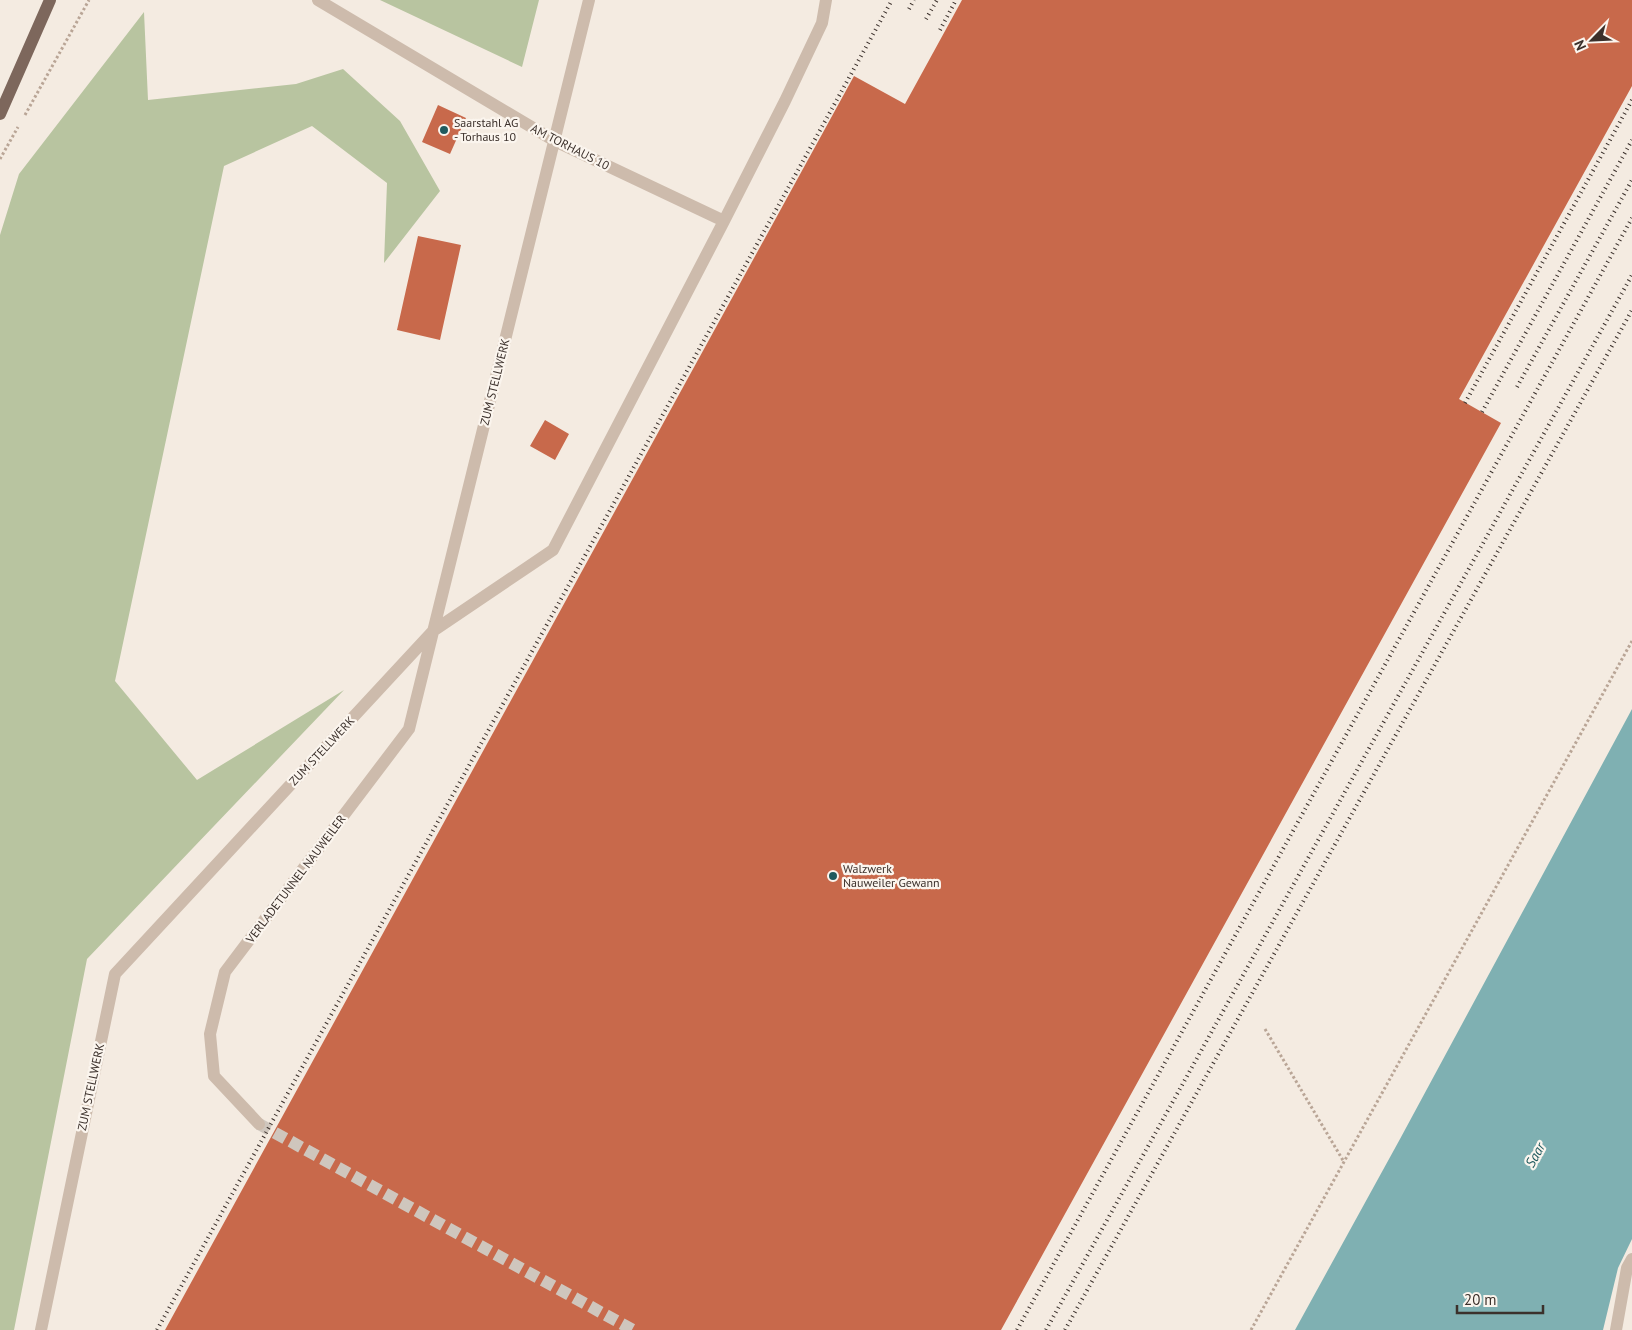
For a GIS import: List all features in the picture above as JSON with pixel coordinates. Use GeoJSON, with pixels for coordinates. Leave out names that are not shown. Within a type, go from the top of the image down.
{"type":"FeatureCollection","features":[{"type":"Feature","properties":{"kind":"main road"},"geometry":{"type":"LineString","coordinates":[[0,114],[50,0]]}},
{"type":"Feature","properties":{"kind":"lane","name":"AM TORHAUS 10"},"geometry":{"type":"LineString","coordinates":[[318,0],[555,142],[724,221]]}},
{"type":"Feature","properties":{"kind":"lane","name":"ZUM STELLWERK"},"geometry":{"type":"LineString","coordinates":[[40,1330],[115,974],[433,631],[589,0]]}},
{"type":"Feature","properties":{"kind":"lane"},"geometry":{"type":"LineString","coordinates":[[433,631],[553,550],[724,221],[822,23],[826,0]]}},
{"type":"Feature","properties":{"kind":"lane","name":"VERLADETUNNEL NAUWEILER"},"geometry":{"type":"LineString","coordinates":[[259,1124],[214,1076],[210,1034],[225,972],[409,729],[433,631]]}},
{"type":"Feature","properties":{"kind":"lane"},"geometry":{"type":"LineString","coordinates":[[1616,1330],[1627,1268],[1632,1259]]}},
{"type":"Feature","properties":{"kind":"path"},"geometry":{"type":"LineString","coordinates":[[24,117],[89,0]]}},
{"type":"Feature","properties":{"kind":"path"},"geometry":{"type":"LineString","coordinates":[[0,159],[19,126]]}},
{"type":"Feature","properties":{"kind":"path"},"geometry":{"type":"LineString","coordinates":[[1251,1330],[1632,641]]}},
{"type":"Feature","properties":{"kind":"path"},"geometry":{"type":"LineString","coordinates":[[1265,1029],[1344,1162]]}},
{"type":"Feature","properties":{"kind":"green space"},"geometry":{"type":"Polygon","coordinates":[[[380,0],[539,0],[522,67],[380,0]]]}},
{"type":"Feature","properties":{"kind":"green space"},"geometry":{"type":"Polygon","coordinates":[[[144,12],[148,100],[296,84],[343,69],[400,121],[440,191],[384,263],[387,183],[312,126],[224,166],[115,681],[197,780],[344,690],[87,959],[14,1330],[0,1330],[0,235],[19,174],[144,12]]]}},
{"type":"Feature","properties":{"kind":"water","name":"Saar"},"geometry":{"type":"Polygon","coordinates":[[[1632,709],[1632,1239],[1618,1268],[1603,1330],[1295,1330],[1400,1139],[1632,709]]]}},
{"type":"Feature","properties":{"kind":"building","name":"Walzwerk Nauweiler Gewann"},"geometry":{"type":"Polygon","coordinates":[[[962,0],[1632,0],[1632,86],[1459,399],[1501,423],[1001,1330],[165,1330],[854,76],[905,104],[962,0]]]}},
{"type":"Feature","properties":{"kind":"building","name":"Saarstahl AG - Torhaus 10"},"geometry":{"type":"Polygon","coordinates":[[[438,105],[466,118],[450,154],[422,142],[438,105]]]}},
{"type":"Feature","properties":{"kind":"building"},"geometry":{"type":"Polygon","coordinates":[[[418,236],[461,245],[440,340],[397,330],[418,236]]]}},
{"type":"Feature","properties":{"kind":"building"},"geometry":{"type":"Polygon","coordinates":[[[545,420],[569,434],[555,460],[530,446],[545,420]]]}},
{"type":"Feature","properties":{"kind":"tunnel"},"geometry":{"type":"LineString","coordinates":[[259,1124],[633,1330]]}},
{"type":"Feature","properties":{"kind":"railway"},"geometry":{"type":"LineString","coordinates":[[157,1330],[892,0]]}},
{"type":"Feature","properties":{"kind":"railway"},"geometry":{"type":"LineString","coordinates":[[909,9],[914,0]]}},
{"type":"Feature","properties":{"kind":"railway"},"geometry":{"type":"LineString","coordinates":[[926,19],[937,0]]}},
{"type":"Feature","properties":{"kind":"railway"},"geometry":{"type":"LineString","coordinates":[[940,30],[956,0]]}},
{"type":"Feature","properties":{"kind":"railway"},"geometry":{"type":"LineString","coordinates":[[1465,403],[1632,100]]}},
{"type":"Feature","properties":{"kind":"railway"},"geometry":{"type":"LineString","coordinates":[[1482,412],[1632,140]]}},
{"type":"Feature","properties":{"kind":"railway"},"geometry":{"type":"LineString","coordinates":[[1517,387],[1632,180]]}},
{"type":"Feature","properties":{"kind":"railway"},"geometry":{"type":"LineString","coordinates":[[1017,1330],[1632,218]]}},
{"type":"Feature","properties":{"kind":"railway"},"geometry":{"type":"LineString","coordinates":[[1046,1330],[1632,275]]}},
{"type":"Feature","properties":{"kind":"railway"},"geometry":{"type":"LineString","coordinates":[[1065,1330],[1632,310]]}},
{"type":"Feature","properties":{"kind":"place","name":"Saarstahl AG - Torhaus 10"},"geometry":{"type":"Point","coordinates":[444,130]}},
{"type":"Feature","properties":{"kind":"place","name":"Walzwerk Nauweiler Gewann"},"geometry":{"type":"Point","coordinates":[833,876]}}]}
